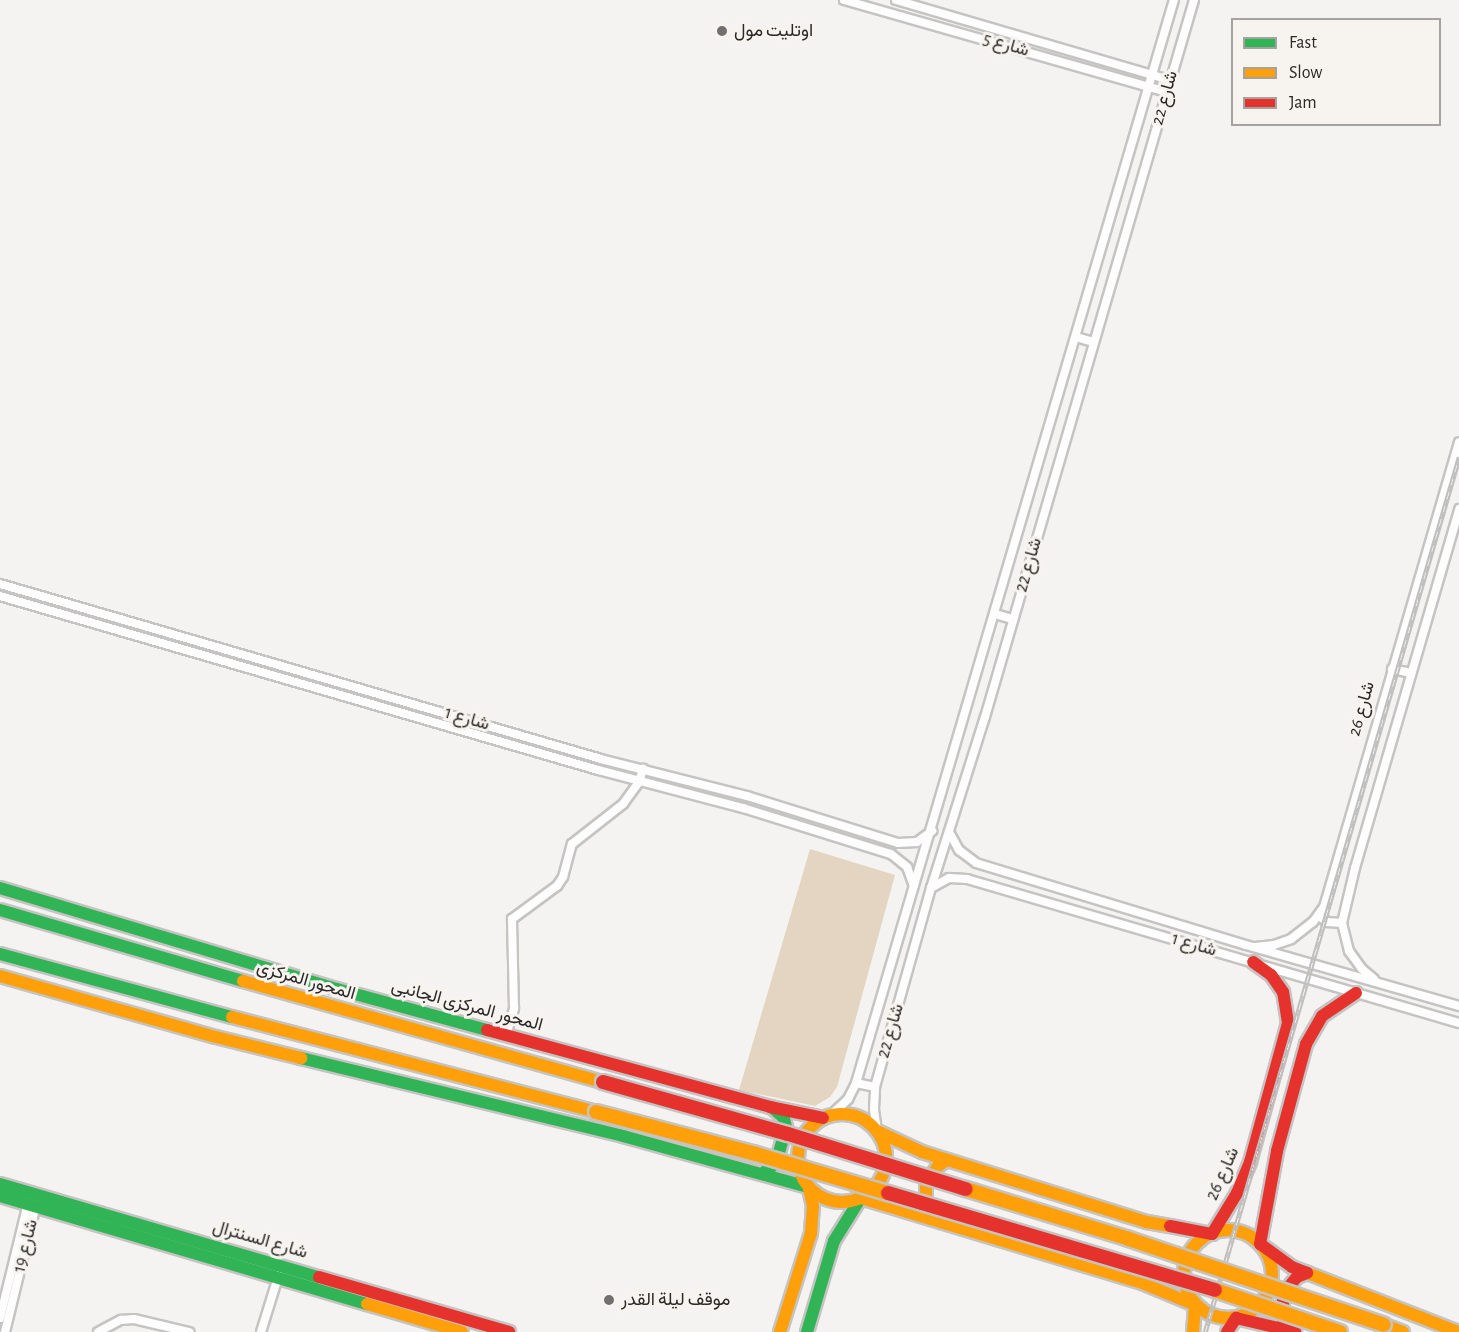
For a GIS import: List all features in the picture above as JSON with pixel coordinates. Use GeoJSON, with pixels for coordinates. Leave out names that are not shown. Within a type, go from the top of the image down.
{"type":"FeatureCollection","features":[{"type":"Feature","properties":{"kind":"main road","name":"المحور المركزى الجانبى"},"geometry":{"type":"LineString","coordinates":[[0,888],[337,989],[773,1108],[826,1117]]}},
{"type":"Feature","properties":{"kind":"main road","name":"المحور المركزى"},"geometry":{"type":"LineString","coordinates":[[0,910],[330,1007],[788,1134],[1126,1238],[1403,1332]]}},
{"type":"Feature","properties":{"kind":"main road"},"geometry":{"type":"LineString","coordinates":[[2,956],[756,1154],[1244,1299],[1340,1332]]}},
{"type":"Feature","properties":{"kind":"main road","name":"شارع 26"},"geometry":{"type":"LineString","coordinates":[[1212,1234],[1245,1175],[1287,1031],[1288,1011],[1278,983],[1253,962]]}},
{"type":"Feature","properties":{"kind":"main road"},"geometry":{"type":"LineString","coordinates":[[0,976],[216,1037],[623,1136],[809,1187],[822,1198],[837,1202],[860,1199],[927,1216],[1142,1282],[1196,1305],[1214,1316],[1236,1318],[1290,1330]]}},
{"type":"Feature","properties":{"kind":"main road"},"geometry":{"type":"LineString","coordinates":[[1227,1332],[1236,1318],[1256,1308],[1270,1285],[1271,1267],[1260,1244],[1269,1184],[1286,1112],[1312,1031],[1329,1010],[1356,993]]}},
{"type":"Feature","properties":{"kind":"main road"},"geometry":{"type":"LineString","coordinates":[[1268,1102],[1272,1099],[1279,1100],[1286,1112]]}},
{"type":"Feature","properties":{"kind":"main road"},"geometry":{"type":"LineString","coordinates":[[762,1174],[776,1163],[786,1127],[784,1118],[773,1108]]}},
{"type":"Feature","properties":{"kind":"main road"},"geometry":{"type":"LineString","coordinates":[[780,1332],[806,1251],[813,1215],[809,1187],[798,1165],[799,1149],[805,1134],[826,1117],[852,1115],[866,1120],[877,1131],[886,1150],[884,1172],[873,1190],[860,1199],[841,1226],[829,1256],[807,1332]]}},
{"type":"Feature","properties":{"kind":"main road"},"geometry":{"type":"LineString","coordinates":[[877,1131],[922,1152],[1147,1222],[1212,1234],[1237,1232],[1260,1244],[1283,1263],[1458,1332]]}},
{"type":"Feature","properties":{"kind":"main road"},"geometry":{"type":"LineString","coordinates":[[927,1216],[924,1195],[926,1185],[938,1166],[947,1160]]}},
{"type":"Feature","properties":{"kind":"main road","name":"شارع السنترال"},"geometry":{"type":"LineString","coordinates":[[0,1184],[33,1199],[461,1327],[509,1332]]}},
{"type":"Feature","properties":{"kind":"main road","name":"شارع السنترال"},"geometry":{"type":"LineString","coordinates":[[0,1196],[33,1199]]}},
{"type":"Feature","properties":{"kind":"main road"},"geometry":{"type":"LineString","coordinates":[[1193,1332],[1196,1305],[1185,1286],[1185,1264],[1196,1245],[1212,1234]]}},
{"type":"Feature","properties":{"kind":"main road"},"geometry":{"type":"LineString","coordinates":[[806,1251],[829,1256]]}},
{"type":"Feature","properties":{"kind":"main road"},"geometry":{"type":"LineString","coordinates":[[1290,1330],[1281,1304],[1283,1294],[1297,1277],[1306,1273]]}},
{"type":"Feature","properties":{"kind":"street","name":"شارع 5"},"geometry":{"type":"LineString","coordinates":[[844,0],[1167,92]]}},
{"type":"Feature","properties":{"kind":"street","name":"شارع 5"},"geometry":{"type":"LineString","coordinates":[[896,0],[1170,80]]}},
{"type":"Feature","properties":{"kind":"street","name":"شارع 22"},"geometry":{"type":"LineString","coordinates":[[826,1117],[848,1099],[856,1083],[932,831],[1174,0]]}},
{"type":"Feature","properties":{"kind":"street","name":"شارع 22"},"geometry":{"type":"LineString","coordinates":[[877,1131],[874,1108],[875,1087],[931,888],[1013,619],[1194,0]]}},
{"type":"Feature","properties":{"kind":"street"},"geometry":{"type":"LineString","coordinates":[[1076,337],[1093,342]]}},
{"type":"Feature","properties":{"kind":"street","name":"شارع 26"},"geometry":{"type":"LineString","coordinates":[[1319,916],[1338,861],[1459,442]]}},
{"type":"Feature","properties":{"kind":"street","name":"شارع 26"},"geometry":{"type":"LineString","coordinates":[[1379,982],[1362,969],[1353,957],[1344,941],[1342,923],[1355,868],[1459,509]]}},
{"type":"Feature","properties":{"kind":"street","name":"شارع 1"},"geometry":{"type":"LineString","coordinates":[[0,584],[643,769],[747,796],[898,843],[916,842],[932,831]]}},
{"type":"Feature","properties":{"kind":"street","name":"شارع 1"},"geometry":{"type":"LineString","coordinates":[[0,596],[639,782],[743,808],[891,854],[907,867],[914,889]]}},
{"type":"Feature","properties":{"kind":"street"},"geometry":{"type":"LineString","coordinates":[[995,614],[1013,619]]}},
{"type":"Feature","properties":{"kind":"street"},"geometry":{"type":"LineString","coordinates":[[151,640],[155,628]]}},
{"type":"Feature","properties":{"kind":"street"},"geometry":{"type":"LineString","coordinates":[[1392,669],[1411,673]]}},
{"type":"Feature","properties":{"kind":"street"},"geometry":{"type":"LineString","coordinates":[[506,1035],[514,1008],[512,919],[557,886],[576,839],[610,816],[639,782],[643,769]]}},
{"type":"Feature","properties":{"kind":"street","name":"شارع 1"},"geometry":{"type":"LineString","coordinates":[[949,832],[955,845],[969,860],[1096,900],[1459,1006]]}},
{"type":"Feature","properties":{"kind":"street","name":"شارع 1"},"geometry":{"type":"LineString","coordinates":[[931,888],[949,878],[967,879],[1459,1023]]}},
{"type":"Feature","properties":{"kind":"street"},"geometry":{"type":"LineString","coordinates":[[1091,916],[1096,900]]}},
{"type":"Feature","properties":{"kind":"street"},"geometry":{"type":"LineString","coordinates":[[1255,947],[1274,945],[1291,939],[1319,916],[1327,922],[1342,923]]}},
{"type":"Feature","properties":{"kind":"street"},"geometry":{"type":"LineString","coordinates":[[856,1083],[875,1087]]}},
{"type":"Feature","properties":{"kind":"street","name":"شارع 19"},"geometry":{"type":"LineString","coordinates":[[0,1318],[33,1199]]}},
{"type":"Feature","properties":{"kind":"street","name":"شارع 19"},"geometry":{"type":"LineString","coordinates":[[5,1332],[33,1199]]}},
{"type":"Feature","properties":{"kind":"street"},"geometry":{"type":"LineString","coordinates":[[261,1332],[280,1271]]}},
{"type":"Feature","properties":{"kind":"street"},"geometry":{"type":"LineString","coordinates":[[99,1332],[109,1324],[134,1319],[189,1332]]}},
{"type":"Feature","properties":{"kind":"shaded area"},"geometry":{"type":"Polygon","coordinates":[[[810,849],[895,875],[837,1087],[830,1097],[815,1106],[739,1090],[810,849]]]}},
{"type":"Feature","properties":{"kind":"railway"},"geometry":{"type":"LineString","coordinates":[[1205,1332],[1459,457]]}},
{"type":"Feature","properties":{"kind":"traffic: fast"},"geometry":{"type":"LineString","coordinates":[[0,888],[337,989],[487,1030]]}},
{"type":"Feature","properties":{"kind":"traffic: fast"},"geometry":{"type":"LineString","coordinates":[[0,910],[243,981]]}},
{"type":"Feature","properties":{"kind":"traffic: fast"},"geometry":{"type":"LineString","coordinates":[[0,954],[232,1017]]}},
{"type":"Feature","properties":{"kind":"traffic: fast"},"geometry":{"type":"LineString","coordinates":[[301,1058],[623,1136],[808,1187]]}},
{"type":"Feature","properties":{"kind":"traffic: fast"},"geometry":{"type":"LineString","coordinates":[[762,1174],[776,1163],[786,1127],[784,1118],[773,1108]]}},
{"type":"Feature","properties":{"kind":"traffic: fast"},"geometry":{"type":"LineString","coordinates":[[0,1184],[319,1277]]}},
{"type":"Feature","properties":{"kind":"traffic: fast"},"geometry":{"type":"LineString","coordinates":[[0,1196],[367,1304]]}},
{"type":"Feature","properties":{"kind":"traffic: fast"},"geometry":{"type":"LineString","coordinates":[[807,1332],[834,1241],[860,1199]]}},
{"type":"Feature","properties":{"kind":"traffic: slow"},"geometry":{"type":"LineString","coordinates":[[0,976],[216,1037],[301,1058]]}},
{"type":"Feature","properties":{"kind":"traffic: slow"},"geometry":{"type":"LineString","coordinates":[[243,981],[603,1082]]}},
{"type":"Feature","properties":{"kind":"traffic: slow"},"geometry":{"type":"LineString","coordinates":[[232,1017],[596,1112]]}},
{"type":"Feature","properties":{"kind":"traffic: slow"},"geometry":{"type":"LineString","coordinates":[[596,1112],[756,1154],[888,1193]]}},
{"type":"Feature","properties":{"kind":"traffic: slow"},"geometry":{"type":"LineString","coordinates":[[842,1114],[867,1121],[879,1133],[886,1158],[879,1183],[867,1195],[842,1202],[817,1195],[805,1183],[798,1158],[805,1133],[817,1121],[842,1114]]}},
{"type":"Feature","properties":{"kind":"traffic: slow"},"geometry":{"type":"LineString","coordinates":[[877,1131],[922,1152],[1147,1222],[1170,1226]]}},
{"type":"Feature","properties":{"kind":"traffic: slow"},"geometry":{"type":"LineString","coordinates":[[926,1210],[926,1185],[938,1166],[947,1160]]}},
{"type":"Feature","properties":{"kind":"traffic: slow"},"geometry":{"type":"LineString","coordinates":[[780,1332],[811,1233],[813,1206],[809,1188]]}},
{"type":"Feature","properties":{"kind":"traffic: slow"},"geometry":{"type":"LineString","coordinates":[[966,1189],[1126,1238],[1384,1325]]}},
{"type":"Feature","properties":{"kind":"traffic: slow"},"geometry":{"type":"LineString","coordinates":[[861,1198],[1142,1283],[1195,1305],[1193,1332]]}},
{"type":"Feature","properties":{"kind":"traffic: slow"},"geometry":{"type":"LineString","coordinates":[[1228,1230],[1245,1234],[1259,1243],[1268,1257],[1272,1274],[1268,1291],[1259,1305],[1245,1314],[1228,1318],[1211,1314],[1197,1305],[1188,1291],[1184,1274],[1188,1257],[1197,1243],[1211,1234],[1228,1230]]}},
{"type":"Feature","properties":{"kind":"traffic: slow"},"geometry":{"type":"LineString","coordinates":[[1305,1272],[1458,1332]]}},
{"type":"Feature","properties":{"kind":"traffic: slow"},"geometry":{"type":"LineString","coordinates":[[1215,1290],[1340,1332]]}},
{"type":"Feature","properties":{"kind":"traffic: slow"},"geometry":{"type":"LineString","coordinates":[[367,1304],[462,1332]]}},
{"type":"Feature","properties":{"kind":"traffic: slow"},"geometry":{"type":"LineString","coordinates":[[1384,1325],[1403,1332]]}},
{"type":"Feature","properties":{"kind":"traffic: jam"},"geometry":{"type":"LineString","coordinates":[[1170,1226],[1212,1234],[1237,1193],[1250,1162],[1288,1023],[1283,992],[1271,975],[1253,962]]}},
{"type":"Feature","properties":{"kind":"traffic: jam"},"geometry":{"type":"LineString","coordinates":[[1305,1272],[1292,1267],[1260,1244],[1277,1151],[1306,1044],[1322,1016],[1356,993]]}},
{"type":"Feature","properties":{"kind":"traffic: jam"},"geometry":{"type":"LineString","coordinates":[[487,1030],[770,1107],[823,1118]]}},
{"type":"Feature","properties":{"kind":"traffic: jam"},"geometry":{"type":"LineString","coordinates":[[603,1082],[788,1134],[966,1189]]}},
{"type":"Feature","properties":{"kind":"traffic: jam"},"geometry":{"type":"LineString","coordinates":[[888,1193],[1215,1290]]}},
{"type":"Feature","properties":{"kind":"traffic: jam"},"geometry":{"type":"LineString","coordinates":[[1283,1320],[1283,1294],[1297,1277],[1307,1273]]}},
{"type":"Feature","properties":{"kind":"traffic: jam"},"geometry":{"type":"LineString","coordinates":[[319,1277],[509,1332]]}},
{"type":"Feature","properties":{"kind":"traffic: jam"},"geometry":{"type":"LineString","coordinates":[[1227,1332],[1236,1318],[1295,1332]]}},
{"type":"Feature","properties":{"kind":"place","name":"اوتليت مول"},"geometry":{"type":"Point","coordinates":[722,31]}},
{"type":"Feature","properties":{"kind":"place","name":"موقف ليلة القدر"},"geometry":{"type":"Point","coordinates":[609,1300]}}]}
